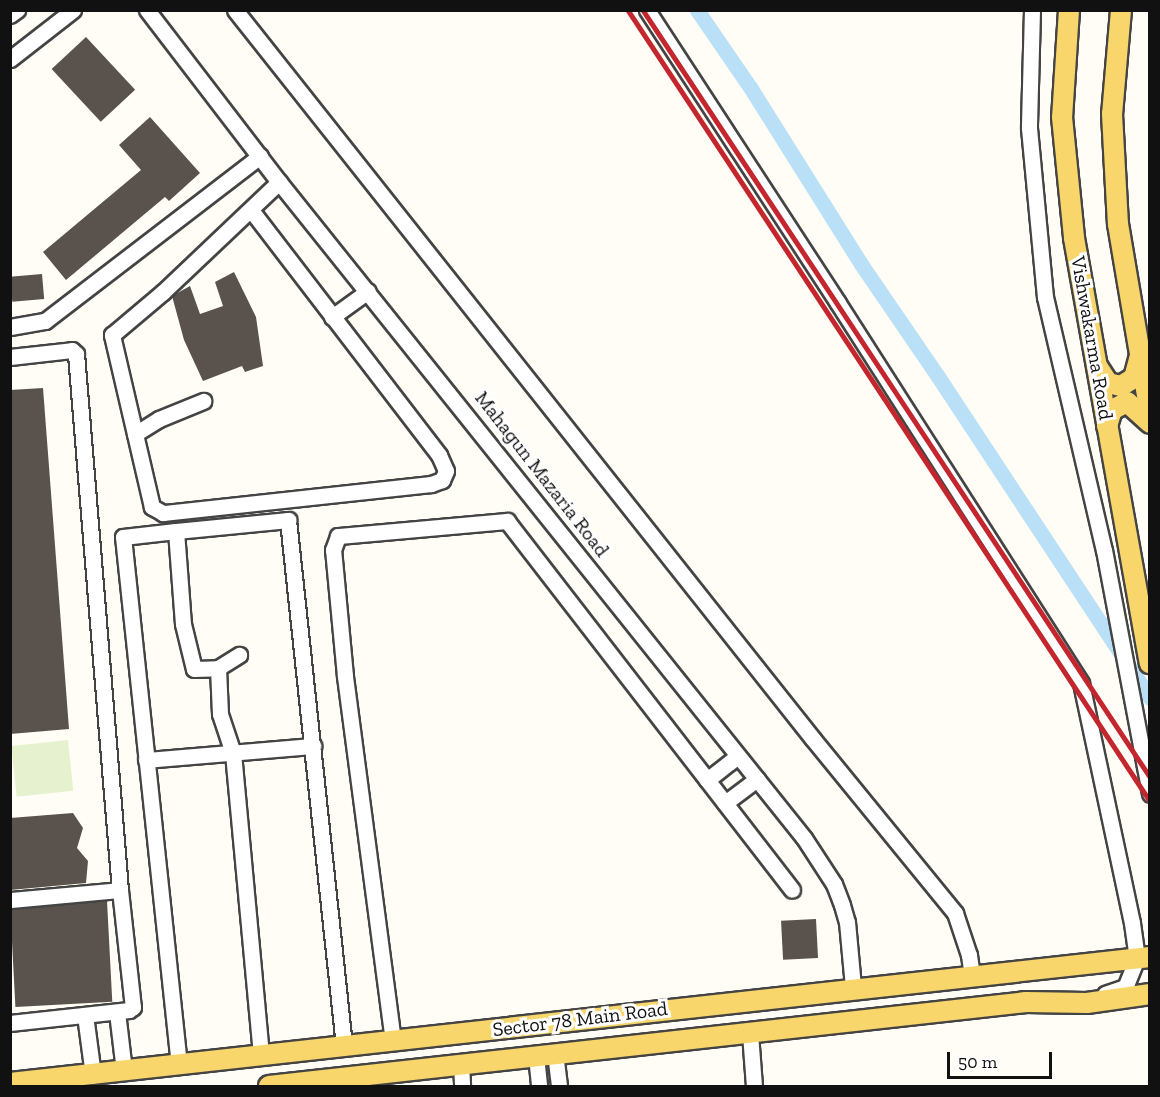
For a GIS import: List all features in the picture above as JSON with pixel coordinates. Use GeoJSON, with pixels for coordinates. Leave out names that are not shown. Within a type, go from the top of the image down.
{"type":"FeatureCollection","features":[{"type":"Feature","properties":{"kind":"main road","name":"Vishwakarma Road"},"geometry":{"type":"LineString","coordinates":[[1069,10],[1066,28],[1062,117],[1074,238],[1149,663]]}},
{"type":"Feature","properties":{"kind":"main road"},"geometry":{"type":"LineString","coordinates":[[1121,10],[1112,114],[1118,224],[1149,413]]}},
{"type":"Feature","properties":{"kind":"main road"},"geometry":{"type":"LineString","coordinates":[[1096,364],[1108,383],[1121,387],[1134,378],[1140,356]]}},
{"type":"Feature","properties":{"kind":"main road"},"geometry":{"type":"LineString","coordinates":[[1107,426],[1112,410],[1127,402],[1149,423]]}},
{"type":"Feature","properties":{"kind":"main road","name":"Sector 78 Main Road"},"geometry":{"type":"LineString","coordinates":[[10,1083],[853,987],[1143,957]]}},
{"type":"Feature","properties":{"kind":"main road","name":"Sector 78 Main Road"},"geometry":{"type":"LineString","coordinates":[[269,1086],[1026,1002],[1087,1003],[1149,994]]}},
{"type":"Feature","properties":{"kind":"main road"},"geometry":{"type":"LineString","coordinates":[[649,1011],[635,1023],[634,1037],[638,1041],[651,1043]]}},
{"type":"Feature","properties":{"kind":"street"},"geometry":{"type":"LineString","coordinates":[[10,15],[17,10]]}},
{"type":"Feature","properties":{"kind":"street"},"geometry":{"type":"LineString","coordinates":[[10,59],[73,10]]}},
{"type":"Feature","properties":{"kind":"street","name":"Mahagun Mazaria Road"},"geometry":{"type":"LineString","coordinates":[[147,10],[279,182],[804,838],[834,884],[847,922],[853,987]]}},
{"type":"Feature","properties":{"kind":"street"},"geometry":{"type":"LineString","coordinates":[[235,10],[813,739],[955,913],[969,955],[972,976]]}},
{"type":"Feature","properties":{"kind":"street"},"geometry":{"type":"LineString","coordinates":[[647,10],[838,303],[1080,683],[1132,923],[1143,957],[1125,987],[1098,996],[1087,1003]]}},
{"type":"Feature","properties":{"kind":"street"},"geometry":{"type":"LineString","coordinates":[[1032,10],[1029,128],[1045,297],[1104,550],[1149,795]]}},
{"type":"Feature","properties":{"kind":"street"},"geometry":{"type":"LineString","coordinates":[[10,327],[45,321],[260,156]]}},
{"type":"Feature","properties":{"kind":"street"},"geometry":{"type":"LineString","coordinates":[[251,210],[439,455],[446,471],[442,480],[431,484],[163,513],[152,507],[112,335],[163,292],[279,182]]}},
{"type":"Feature","properties":{"kind":"street"},"geometry":{"type":"LineString","coordinates":[[333,317],[368,291]]}},
{"type":"Feature","properties":{"kind":"street"},"geometry":{"type":"LineString","coordinates":[[10,357],[72,350],[76,354],[120,890],[133,1007],[131,1010],[117,1012],[10,1023]]}},
{"type":"Feature","properties":{"kind":"street"},"geometry":{"type":"LineString","coordinates":[[135,434],[159,419],[203,400]]}},
{"type":"Feature","properties":{"kind":"street"},"geometry":{"type":"LineString","coordinates":[[178,1065],[123,537],[288,520],[344,1046]]}},
{"type":"Feature","properties":{"kind":"street"},"geometry":{"type":"LineString","coordinates":[[393,1041],[345,676],[333,550],[338,536],[507,520],[792,890]]}},
{"type":"Feature","properties":{"kind":"street"},"geometry":{"type":"LineString","coordinates":[[176,531],[183,624],[194,669],[218,668],[239,655]]}},
{"type":"Feature","properties":{"kind":"street"},"geometry":{"type":"LineString","coordinates":[[218,668],[220,714],[233,753],[261,1056]]}},
{"type":"Feature","properties":{"kind":"street"},"geometry":{"type":"LineString","coordinates":[[146,760],[313,746]]}},
{"type":"Feature","properties":{"kind":"street"},"geometry":{"type":"LineString","coordinates":[[707,780],[738,756]]}},
{"type":"Feature","properties":{"kind":"street"},"geometry":{"type":"LineString","coordinates":[[724,803],[756,780]]}},
{"type":"Feature","properties":{"kind":"street"},"geometry":{"type":"LineString","coordinates":[[10,900],[120,890]]}},
{"type":"Feature","properties":{"kind":"street"},"geometry":{"type":"LineString","coordinates":[[117,1012],[124,1071]]}},
{"type":"Feature","properties":{"kind":"street"},"geometry":{"type":"LineString","coordinates":[[85,1015],[93,1075]]}},
{"type":"Feature","properties":{"kind":"street"},"geometry":{"type":"LineString","coordinates":[[750,1033],[754,1086]]}},
{"type":"Feature","properties":{"kind":"street"},"geometry":{"type":"LineString","coordinates":[[538,1086],[546,1055]]}},
{"type":"Feature","properties":{"kind":"street"},"geometry":{"type":"LineString","coordinates":[[546,1055],[559,1086]]}},
{"type":"Feature","properties":{"kind":"street"},"geometry":{"type":"LineString","coordinates":[[460,1064],[462,1086]]}},
{"type":"Feature","properties":{"kind":"green space"},"geometry":{"type":"Polygon","coordinates":[[[68,740],[73,791],[17,797],[11,746],[68,740]]]}},
{"type":"Feature","properties":{"kind":"building"},"geometry":{"type":"Polygon","coordinates":[[[86,37],[135,90],[101,122],[52,69],[86,37]]]}},
{"type":"Feature","properties":{"kind":"building"},"geometry":{"type":"Polygon","coordinates":[[[150,117],[200,173],[169,201],[165,197],[66,280],[43,252],[141,170],[119,145],[150,117]]]}},
{"type":"Feature","properties":{"kind":"building"},"geometry":{"type":"Polygon","coordinates":[[[234,272],[256,317],[263,366],[245,372],[242,366],[203,381],[184,340],[172,296],[190,286],[200,314],[223,306],[215,282],[234,272]]]}},
{"type":"Feature","properties":{"kind":"building"},"geometry":{"type":"Polygon","coordinates":[[[42,274],[44,299],[12,302],[10,277],[42,274]]]}},
{"type":"Feature","properties":{"kind":"building"},"geometry":{"type":"Polygon","coordinates":[[[43,388],[69,729],[10,734],[10,390],[43,388]]]}},
{"type":"Feature","properties":{"kind":"building"},"geometry":{"type":"Polygon","coordinates":[[[73,813],[83,828],[77,848],[88,861],[86,883],[10,890],[10,818],[73,813]]]}},
{"type":"Feature","properties":{"kind":"building"},"geometry":{"type":"Polygon","coordinates":[[[107,901],[112,1002],[15,1007],[10,906],[107,901]]]}},
{"type":"Feature","properties":{"kind":"building"},"geometry":{"type":"Polygon","coordinates":[[[816,919],[818,958],[783,960],[781,921],[816,919]]]}},
{"type":"Feature","properties":{"kind":"waterway"},"geometry":{"type":"LineString","coordinates":[[697,10],[750,87],[861,264],[1150,698]]}},
{"type":"Feature","properties":{"kind":"railway"},"geometry":{"type":"LineString","coordinates":[[628,10],[1150,801]]}},
{"type":"Feature","properties":{"kind":"railway"},"geometry":{"type":"LineString","coordinates":[[643,10],[1150,777]]}}]}
